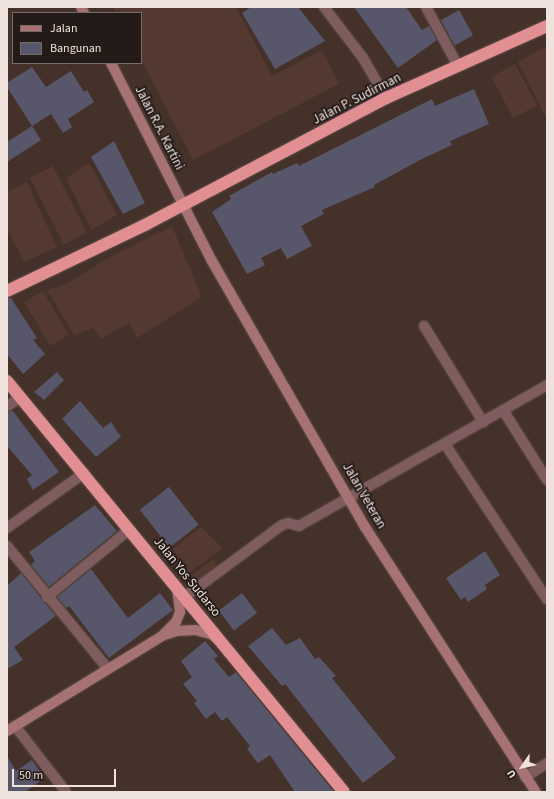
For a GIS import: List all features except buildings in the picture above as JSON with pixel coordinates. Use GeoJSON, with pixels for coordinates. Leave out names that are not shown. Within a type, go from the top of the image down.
{"type":"FeatureCollection","features":[{"type":"Feature","properties":{"kind":"highway","name":"Jalan P. Sudirman"},"geometry":{"type":"LineString","coordinates":[[7,291],[184,205],[386,98],[547,26]]}},
{"type":"Feature","properties":{"kind":"highway","name":"Jalan Yos Sudarso"},"geometry":{"type":"LineString","coordinates":[[7,380],[20,398],[186,596],[344,792]]}},
{"type":"Feature","properties":{"kind":"street"},"geometry":{"type":"LineString","coordinates":[[324,7],[363,58],[386,98]]}},
{"type":"Feature","properties":{"kind":"street"},"geometry":{"type":"LineString","coordinates":[[426,7],[458,66]]}},
{"type":"Feature","properties":{"kind":"street","name":"Jalan R.A. Kartini"},"geometry":{"type":"LineString","coordinates":[[112,64],[184,205]]}},
{"type":"Feature","properties":{"kind":"street","name":"Jalan Veteran"},"geometry":{"type":"LineString","coordinates":[[184,205],[212,261],[350,498],[525,777],[536,792]]}},
{"type":"Feature","properties":{"kind":"street"},"geometry":{"type":"LineString","coordinates":[[424,326],[483,422]]}},
{"type":"Feature","properties":{"kind":"street"},"geometry":{"type":"LineString","coordinates":[[186,596],[267,539],[282,525],[288,523],[299,526],[446,444],[547,385]]}},
{"type":"Feature","properties":{"kind":"street"},"geometry":{"type":"LineString","coordinates":[[7,406],[20,398]]}},
{"type":"Feature","properties":{"kind":"street"},"geometry":{"type":"LineString","coordinates":[[503,410],[547,480]]}},
{"type":"Feature","properties":{"kind":"street"},"geometry":{"type":"LineString","coordinates":[[446,444],[547,599]]}},
{"type":"Feature","properties":{"kind":"street"},"geometry":{"type":"LineString","coordinates":[[7,528],[84,473]]}},
{"type":"Feature","properties":{"kind":"street"},"geometry":{"type":"LineString","coordinates":[[47,597],[130,529]]}},
{"type":"Feature","properties":{"kind":"street"},"geometry":{"type":"LineString","coordinates":[[7,546],[47,597],[108,669]]}},
{"type":"Feature","properties":{"kind":"street"},"geometry":{"type":"LineString","coordinates":[[162,636],[176,622],[180,612],[181,601],[175,583]]}},
{"type":"Feature","properties":{"kind":"street"},"geometry":{"type":"LineString","coordinates":[[66,792],[11,728],[162,636],[177,631],[195,630],[211,634],[224,643]]}},
{"type":"Feature","properties":{"kind":"street"},"geometry":{"type":"LineString","coordinates":[[525,777],[547,763]]}},
{"type":"Feature","properties":{"kind":"shaded area"},"geometry":{"type":"Polygon","coordinates":[[[113,7],[236,7],[272,76],[322,50],[339,84],[193,160],[142,62],[142,12],[116,12],[113,7]]]}},
{"type":"Feature","properties":{"kind":"shaded area"},"geometry":{"type":"Polygon","coordinates":[[[545,47],[547,50],[546,118],[518,62],[545,47]]]}},
{"type":"Feature","properties":{"kind":"shaded area"},"geometry":{"type":"Polygon","coordinates":[[[515,64],[537,105],[513,118],[491,77],[515,64]]]}},
{"type":"Feature","properties":{"kind":"shaded area"},"geometry":{"type":"Polygon","coordinates":[[[89,163],[117,215],[91,230],[66,178],[89,163]]]}},
{"type":"Feature","properties":{"kind":"shaded area"},"geometry":{"type":"Polygon","coordinates":[[[53,166],[87,233],[64,245],[30,178],[53,166]]]}},
{"type":"Feature","properties":{"kind":"shaded area"},"geometry":{"type":"Polygon","coordinates":[[[27,182],[57,247],[24,262],[7,229],[7,192],[27,182]]]}},
{"type":"Feature","properties":{"kind":"shaded area"},"geometry":{"type":"Polygon","coordinates":[[[172,226],[202,297],[137,338],[129,323],[101,339],[93,328],[74,335],[47,290],[66,284],[112,256],[172,226]]]}},
{"type":"Feature","properties":{"kind":"shaded area"},"geometry":{"type":"Polygon","coordinates":[[[43,291],[69,335],[50,346],[24,302],[43,291]]]}},
{"type":"Feature","properties":{"kind":"shaded area"},"geometry":{"type":"Polygon","coordinates":[[[201,527],[223,548],[189,573],[173,549],[201,527]]]}},
{"type":"Feature","properties":{"kind":"shaded area"},"geometry":{"type":"Polygon","coordinates":[[[213,559],[219,567],[197,584],[191,576],[213,559]]]}}]}
